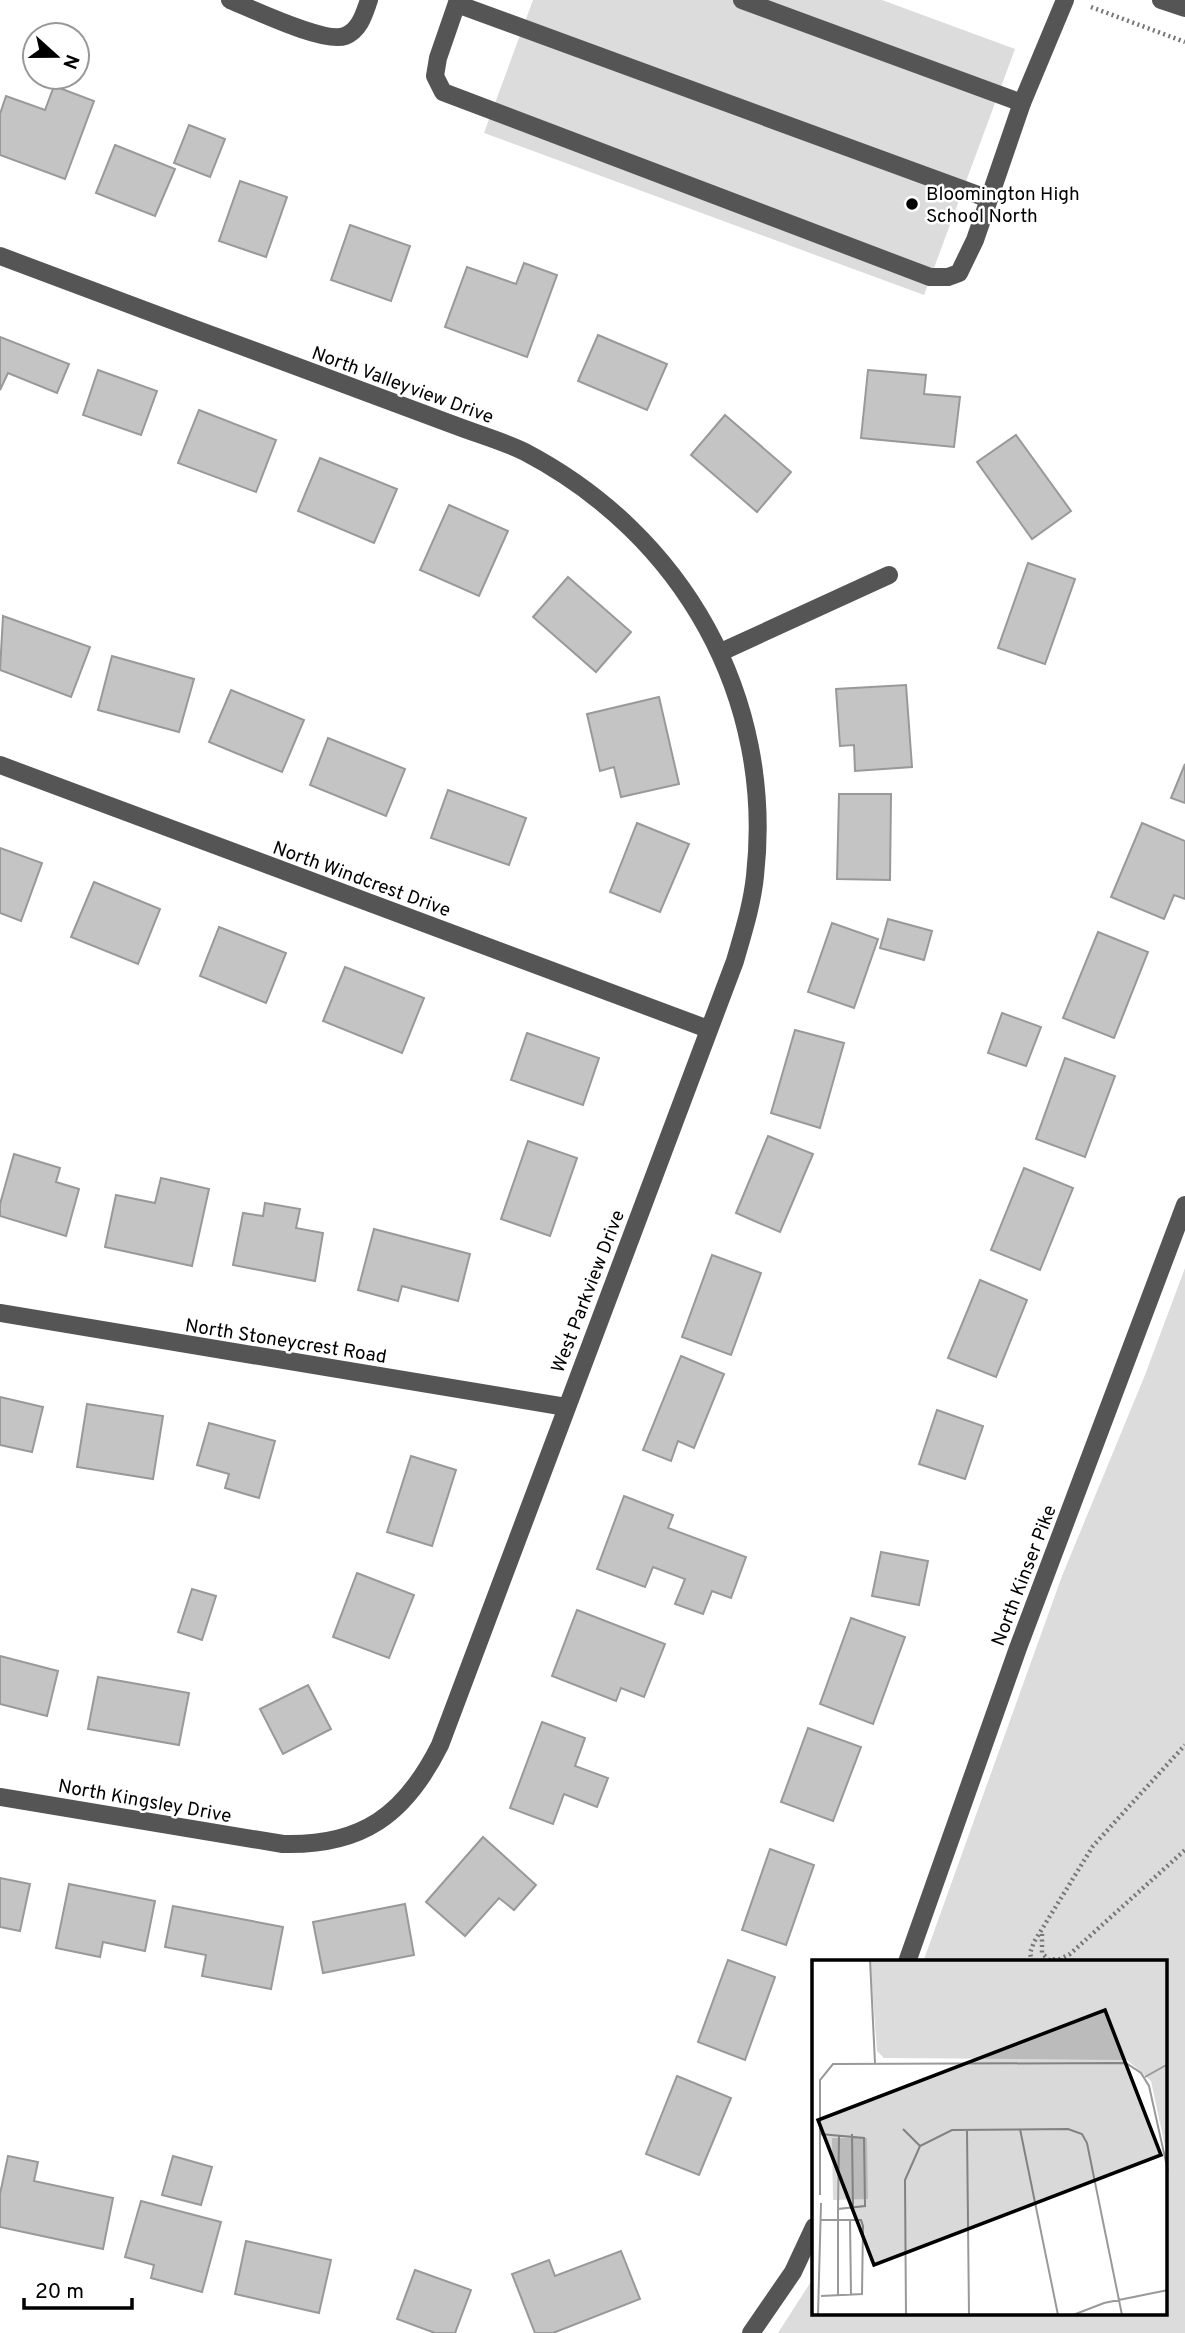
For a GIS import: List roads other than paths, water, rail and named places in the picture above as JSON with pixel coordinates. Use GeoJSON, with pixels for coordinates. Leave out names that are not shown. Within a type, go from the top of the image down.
{"type":"FeatureCollection","features":[{"type":"Feature","properties":{"kind":"street"},"geometry":{"type":"LineString","coordinates":[[230,0],[327,37],[344,36],[358,27],[369,0]]}},
{"type":"Feature","properties":{"kind":"street"},"geometry":{"type":"LineString","coordinates":[[742,0],[1022,103]]}},
{"type":"Feature","properties":{"kind":"street"},"geometry":{"type":"LineString","coordinates":[[989,199],[457,2],[438,58],[435,76],[443,92],[930,277],[948,277],[959,272],[989,199],[1022,103],[1065,0]]}},
{"type":"Feature","properties":{"kind":"street"},"geometry":{"type":"LineString","coordinates":[[1161,0],[1185,8]]}},
{"type":"Feature","properties":{"kind":"street","name":"North Valleyview Drive"},"geometry":{"type":"LineString","coordinates":[[0,256],[523,452],[596,498],[643,538],[689,596],[721,652]]}},
{"type":"Feature","properties":{"kind":"street"},"geometry":{"type":"LineString","coordinates":[[721,652],[889,575]]}},
{"type":"Feature","properties":{"kind":"street","name":"West Parkview Drive"},"geometry":{"type":"LineString","coordinates":[[283,1844],[318,1845],[366,1830],[418,1784],[440,1745],[708,1029],[746,921],[755,877],[757,837],[753,763],[746,726],[721,652]]}},
{"type":"Feature","properties":{"kind":"street","name":"North Windcrest Drive"},"geometry":{"type":"LineString","coordinates":[[0,765],[708,1029]]}},
{"type":"Feature","properties":{"kind":"street","name":"North Kinser Pike"},"geometry":{"type":"LineString","coordinates":[[908,1960],[1018,1648],[1185,1205]]}},
{"type":"Feature","properties":{"kind":"street","name":"North Stoneycrest Road"},"geometry":{"type":"LineString","coordinates":[[0,1313],[566,1407]]}},
{"type":"Feature","properties":{"kind":"street","name":"North Kingsley Drive"},"geometry":{"type":"LineString","coordinates":[[0,1797],[283,1844]]}},
{"type":"Feature","properties":{"kind":"street"},"geometry":{"type":"LineString","coordinates":[[751,2333],[793,2272],[812,2231]]}},
{"type":"Feature","properties":{"kind":"place","name":"Bloomington High School North"},"geometry":{"type":"Point","coordinates":[912,204]}}]}
